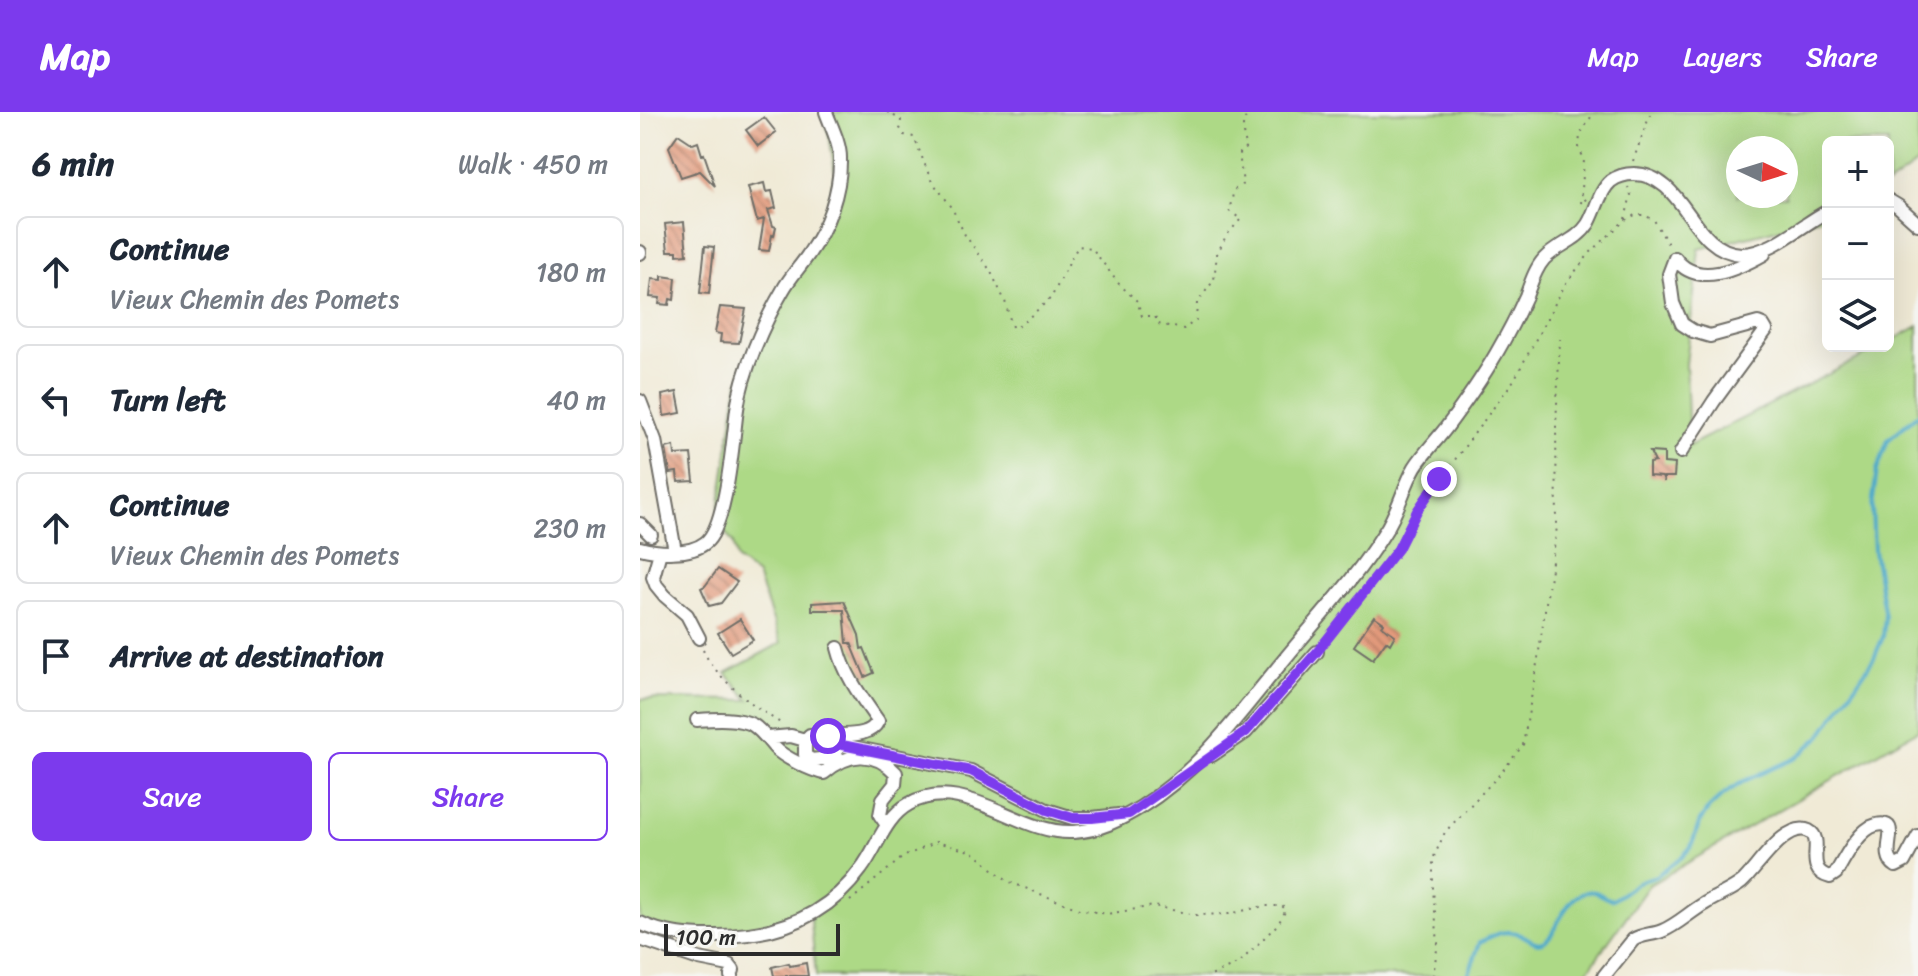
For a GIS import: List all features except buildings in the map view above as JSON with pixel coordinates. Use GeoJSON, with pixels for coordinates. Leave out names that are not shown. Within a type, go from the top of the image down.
{"type":"FeatureCollection","features":[{"type":"Feature","properties":{"kind":"street"},"geometry":{"type":"LineString","coordinates":[[640,548],[660,552],[695,548],[706,543],[716,529],[727,482],[738,398],[755,348],[782,291],[821,234],[832,208],[839,179],[840,155],[826,112]]}},
{"type":"Feature","properties":{"kind":"street"},"geometry":{"type":"LineString","coordinates":[[1183,775],[1227,732],[1364,563],[1390,524],[1415,467],[1476,387],[1503,343],[1539,266],[1548,255],[1581,233],[1614,179],[1627,175],[1647,176],[1664,185],[1705,236],[1727,251],[1749,254],[1794,233]]}},
{"type":"Feature","properties":{"kind":"street"},"geometry":{"type":"LineString","coordinates":[[1894,204],[1918,224]]}},
{"type":"Feature","properties":{"kind":"street"},"geometry":{"type":"LineString","coordinates":[[1675,258],[1689,270],[1711,275],[1737,269],[1822,215]]}},
{"type":"Feature","properties":{"kind":"street"},"geometry":{"type":"LineString","coordinates":[[1675,258],[1669,274],[1673,303],[1682,324],[1710,336],[1758,323],[1766,330],[1681,452]]}},
{"type":"Feature","properties":{"kind":"street"},"geometry":{"type":"LineString","coordinates":[[640,401],[655,440],[675,551]]}},
{"type":"Feature","properties":{"kind":"street"},"geometry":{"type":"LineString","coordinates":[[640,524],[651,535]]}},
{"type":"Feature","properties":{"kind":"street"},"geometry":{"type":"LineString","coordinates":[[660,552],[653,577],[656,585],[687,615],[699,638]]}},
{"type":"Feature","properties":{"kind":"street"},"geometry":{"type":"LineString","coordinates":[[767,738],[864,733],[875,728],[878,721],[842,665],[838,648]]}},
{"type":"Feature","properties":{"kind":"street"},"geometry":{"type":"LineString","coordinates":[[640,923],[668,933],[736,936],[772,931],[793,923],[825,906],[851,882],[899,811],[923,798],[963,797],[1056,832],[1088,831],[1118,820],[1246,732],[1317,652]]}},
{"type":"Feature","properties":{"kind":"street"},"geometry":{"type":"LineString","coordinates":[[697,720],[721,718],[752,724],[777,751],[811,770],[824,773],[835,764],[854,757],[873,758],[887,763],[896,773],[895,784],[883,799],[880,815],[887,825]]}},
{"type":"Feature","properties":{"kind":"street"},"geometry":{"type":"LineString","coordinates":[[828,736],[842,745],[971,771],[1047,810],[1073,818],[1129,814]]}},
{"type":"Feature","properties":{"kind":"street"},"geometry":{"type":"LineString","coordinates":[[808,737],[805,755],[811,760],[830,758],[842,745]]}},
{"type":"Feature","properties":{"kind":"street"},"geometry":{"type":"LineString","coordinates":[[1604,976],[1633,940],[1664,931],[1742,882],[1778,842],[1791,833],[1810,832],[1814,837],[1817,868],[1820,873],[1830,877],[1861,836],[1874,825],[1888,827],[1891,835],[1887,856],[1896,866],[1904,862],[1918,836]]}},
{"type":"Feature","properties":{"kind":"street"},"geometry":{"type":"LineString","coordinates":[[640,939],[699,959],[729,965],[733,970],[731,976]]}},
{"type":"Feature","properties":{"kind":"path"},"geometry":{"type":"LineString","coordinates":[[887,112],[901,120],[900,128],[904,135],[914,137],[931,180],[951,206],[965,235],[990,270],[1005,301],[1012,327],[1019,326],[1051,298],[1078,246],[1092,248],[1118,283],[1137,301],[1142,316],[1155,316],[1158,324],[1184,329],[1196,320],[1197,303],[1214,280],[1217,254],[1226,236],[1241,219],[1229,211],[1234,190],[1243,184],[1239,153],[1247,147],[1242,135],[1244,118],[1250,112]]}},
{"type":"Feature","properties":{"kind":"path"},"geometry":{"type":"LineString","coordinates":[[1587,198],[1581,204],[1584,160],[1579,147],[1580,135],[1594,112]]}},
{"type":"Feature","properties":{"kind":"path"},"geometry":{"type":"LineString","coordinates":[[1625,220],[1631,195],[1627,175],[1651,112]]}},
{"type":"Feature","properties":{"kind":"path"},"geometry":{"type":"LineString","coordinates":[[1317,652],[1398,549],[1424,500],[1514,380],[1566,283],[1590,253],[1625,220],[1644,215],[1654,220],[1675,258]]}},
{"type":"Feature","properties":{"kind":"path"},"geometry":{"type":"LineString","coordinates":[[1433,976],[1438,943],[1433,859],[1445,832],[1523,745],[1557,527],[1556,425],[1560,339]]}},
{"type":"Feature","properties":{"kind":"path"},"geometry":{"type":"LineString","coordinates":[[699,638],[705,655],[752,705],[808,737]]}},
{"type":"Feature","properties":{"kind":"path"},"geometry":{"type":"LineString","coordinates":[[845,904],[903,857],[936,842],[973,852],[1007,881],[1093,912],[1107,914],[1154,906],[1195,915],[1229,914],[1264,906],[1282,906],[1286,910],[1278,924],[1239,963],[1211,976]]}},
{"type":"Feature","properties":{"kind":"green space"},"geometry":{"type":"Polygon","coordinates":[[[823,112],[1918,112],[1918,163],[1894,181],[1894,136],[1822,136],[1822,218],[1699,249],[1686,364],[1689,446],[1871,352],[1894,352],[1894,340],[1918,326],[1918,730],[1649,885],[1584,976],[816,976],[810,912],[766,929],[729,932],[672,929],[640,919],[640,699],[749,700],[726,673],[781,643],[757,575],[737,560],[733,543],[717,522],[738,383],[821,232],[835,172],[823,112]]]}},
{"type":"Feature","properties":{"kind":"waterway"},"geometry":{"type":"LineString","coordinates":[[1468,976],[1480,942],[1507,932],[1541,943],[1551,935],[1568,906],[1580,894],[1595,892],[1613,900],[1638,882],[1656,876],[1691,847],[1700,821],[1724,794],[1744,781],[1796,758],[1821,736],[1874,658],[1883,637],[1885,617],[1874,551],[1872,507],[1877,470],[1888,440],[1918,414]]}},
{"type":"Feature","properties":{"kind":"route"},"geometry":{"type":"LineString","coordinates":[[828,736],[842,745],[971,771],[1047,810],[1073,818],[1129,814],[1246,732],[1317,652],[1398,549],[1417,511],[1439,479]]}}]}
